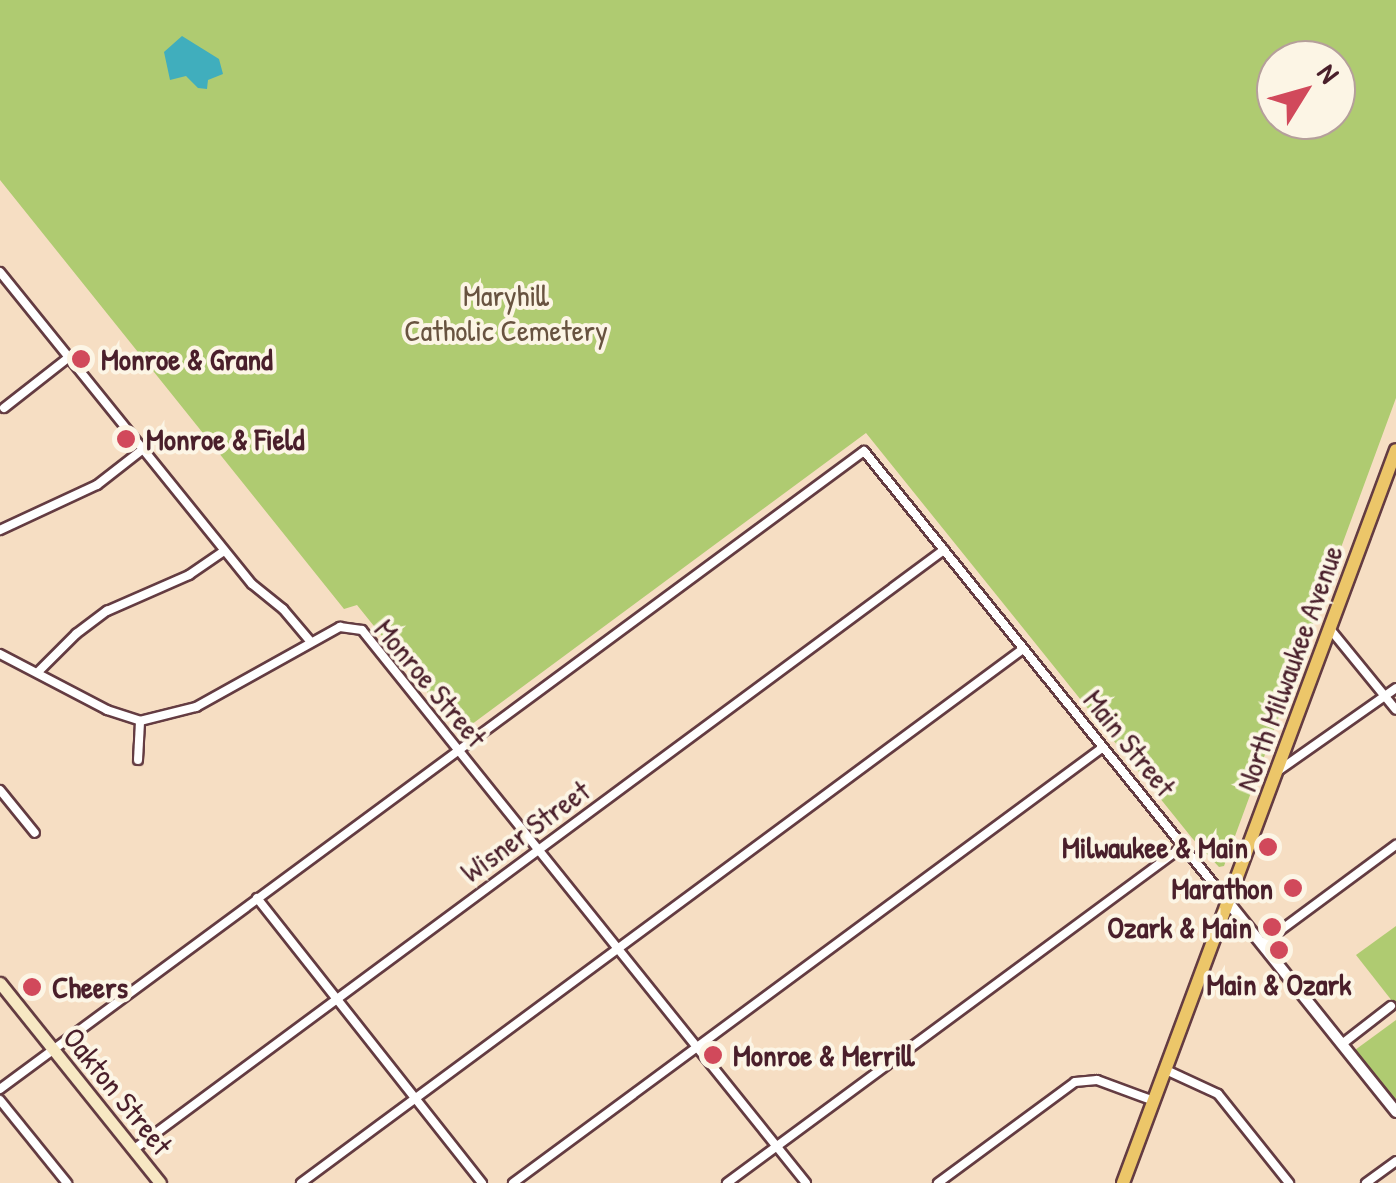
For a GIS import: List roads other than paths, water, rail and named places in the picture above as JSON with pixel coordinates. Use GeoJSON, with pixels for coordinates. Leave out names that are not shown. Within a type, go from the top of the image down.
{"type":"FeatureCollection","features":[{"type":"Feature","properties":{"kind":"main road","name":"North Milwaukee Avenue"},"geometry":{"type":"LineString","coordinates":[[1123,1183],[1396,450]]}},
{"type":"Feature","properties":{"kind":"main road","name":"Oakton Street"},"geometry":{"type":"LineString","coordinates":[[0,983],[160,1183]]}},
{"type":"Feature","properties":{"kind":"street"},"geometry":{"type":"LineString","coordinates":[[0,272],[224,550],[311,642]]}},
{"type":"Feature","properties":{"kind":"street"},"geometry":{"type":"LineString","coordinates":[[4,408],[68,357]]}},
{"type":"Feature","properties":{"kind":"street"},"geometry":{"type":"LineString","coordinates":[[0,530],[97,485],[143,450]]}},
{"type":"Feature","properties":{"kind":"street","name":"Main Street"},"geometry":{"type":"LineString","coordinates":[[459,749],[864,451],[1396,1112]]}},
{"type":"Feature","properties":{"kind":"street"},"geometry":{"type":"LineString","coordinates":[[38,672],[76,634],[108,611],[190,575],[224,550]]}},
{"type":"Feature","properties":{"kind":"street","name":"Wisner Street"},"geometry":{"type":"LineString","coordinates":[[134,1150],[944,550]]}},
{"type":"Feature","properties":{"kind":"street","name":"Monroe Street"},"geometry":{"type":"LineString","coordinates":[[140,721],[196,707],[340,627],[362,630],[806,1183]]}},
{"type":"Feature","properties":{"kind":"street"},"geometry":{"type":"LineString","coordinates":[[1330,629],[1396,710]]}},
{"type":"Feature","properties":{"kind":"street"},"geometry":{"type":"LineString","coordinates":[[301,1183],[1023,649]]}},
{"type":"Feature","properties":{"kind":"street"},"geometry":{"type":"LineString","coordinates":[[0,654],[107,710],[140,721],[138,760]]}},
{"type":"Feature","properties":{"kind":"street"},"geometry":{"type":"LineString","coordinates":[[1278,771],[1396,688]]}},
{"type":"Feature","properties":{"kind":"street"},"geometry":{"type":"LineString","coordinates":[[513,1183],[1102,748]]}},
{"type":"Feature","properties":{"kind":"street"},"geometry":{"type":"LineString","coordinates":[[0,1090],[459,749]]}},
{"type":"Feature","properties":{"kind":"street"},"geometry":{"type":"LineString","coordinates":[[0,790],[35,833]]}},
{"type":"Feature","properties":{"kind":"street"},"geometry":{"type":"LineString","coordinates":[[1262,944],[1396,845]]}},
{"type":"Feature","properties":{"kind":"street"},"geometry":{"type":"LineString","coordinates":[[727,1183],[1182,847]]}},
{"type":"Feature","properties":{"kind":"street"},"geometry":{"type":"LineString","coordinates":[[258,898],[482,1183]]}},
{"type":"Feature","properties":{"kind":"street"},"geometry":{"type":"LineString","coordinates":[[1342,1044],[1392,1006]]}},
{"type":"Feature","properties":{"kind":"street"},"geometry":{"type":"LineString","coordinates":[[1166,1070],[1218,1094],[1289,1183]]}},
{"type":"Feature","properties":{"kind":"street"},"geometry":{"type":"LineString","coordinates":[[938,1183],[1075,1082],[1097,1080],[1154,1102]]}},
{"type":"Feature","properties":{"kind":"street"},"geometry":{"type":"LineString","coordinates":[[0,1100],[66,1183]]}},
{"type":"Feature","properties":{"kind":"street"},"geometry":{"type":"LineString","coordinates":[[1366,1183],[1396,1161]]}},
{"type":"Feature","properties":{"kind":"water"},"geometry":{"type":"Polygon","coordinates":[[[182,36],[219,59],[223,74],[208,80],[207,89],[198,88],[186,76],[170,80],[164,52],[182,36]]]}},
{"type":"Feature","properties":{"kind":"place","name":"Monroe & Grand"},"geometry":{"type":"Point","coordinates":[81,359]}},
{"type":"Feature","properties":{"kind":"place","name":"Monroe & Field"},"geometry":{"type":"Point","coordinates":[126,439]}},
{"type":"Feature","properties":{"kind":"place","name":"Milwaukee & Main"},"geometry":{"type":"Point","coordinates":[1268,847]}},
{"type":"Feature","properties":{"kind":"place","name":"Marathon"},"geometry":{"type":"Point","coordinates":[1293,888]}},
{"type":"Feature","properties":{"kind":"place","name":"Ozark & Main"},"geometry":{"type":"Point","coordinates":[1272,927]}},
{"type":"Feature","properties":{"kind":"place","name":"Main & Ozark"},"geometry":{"type":"Point","coordinates":[1279,950]}},
{"type":"Feature","properties":{"kind":"place","name":"Cheers"},"geometry":{"type":"Point","coordinates":[32,987]}},
{"type":"Feature","properties":{"kind":"place","name":"Monroe & Merrill"},"geometry":{"type":"Point","coordinates":[713,1055]}},
{"type":"Feature","properties":{"kind":"park label","name":"Maryhill Catholic Cemetery"},"geometry":{"type":"Point","coordinates":[506,312]}}]}
